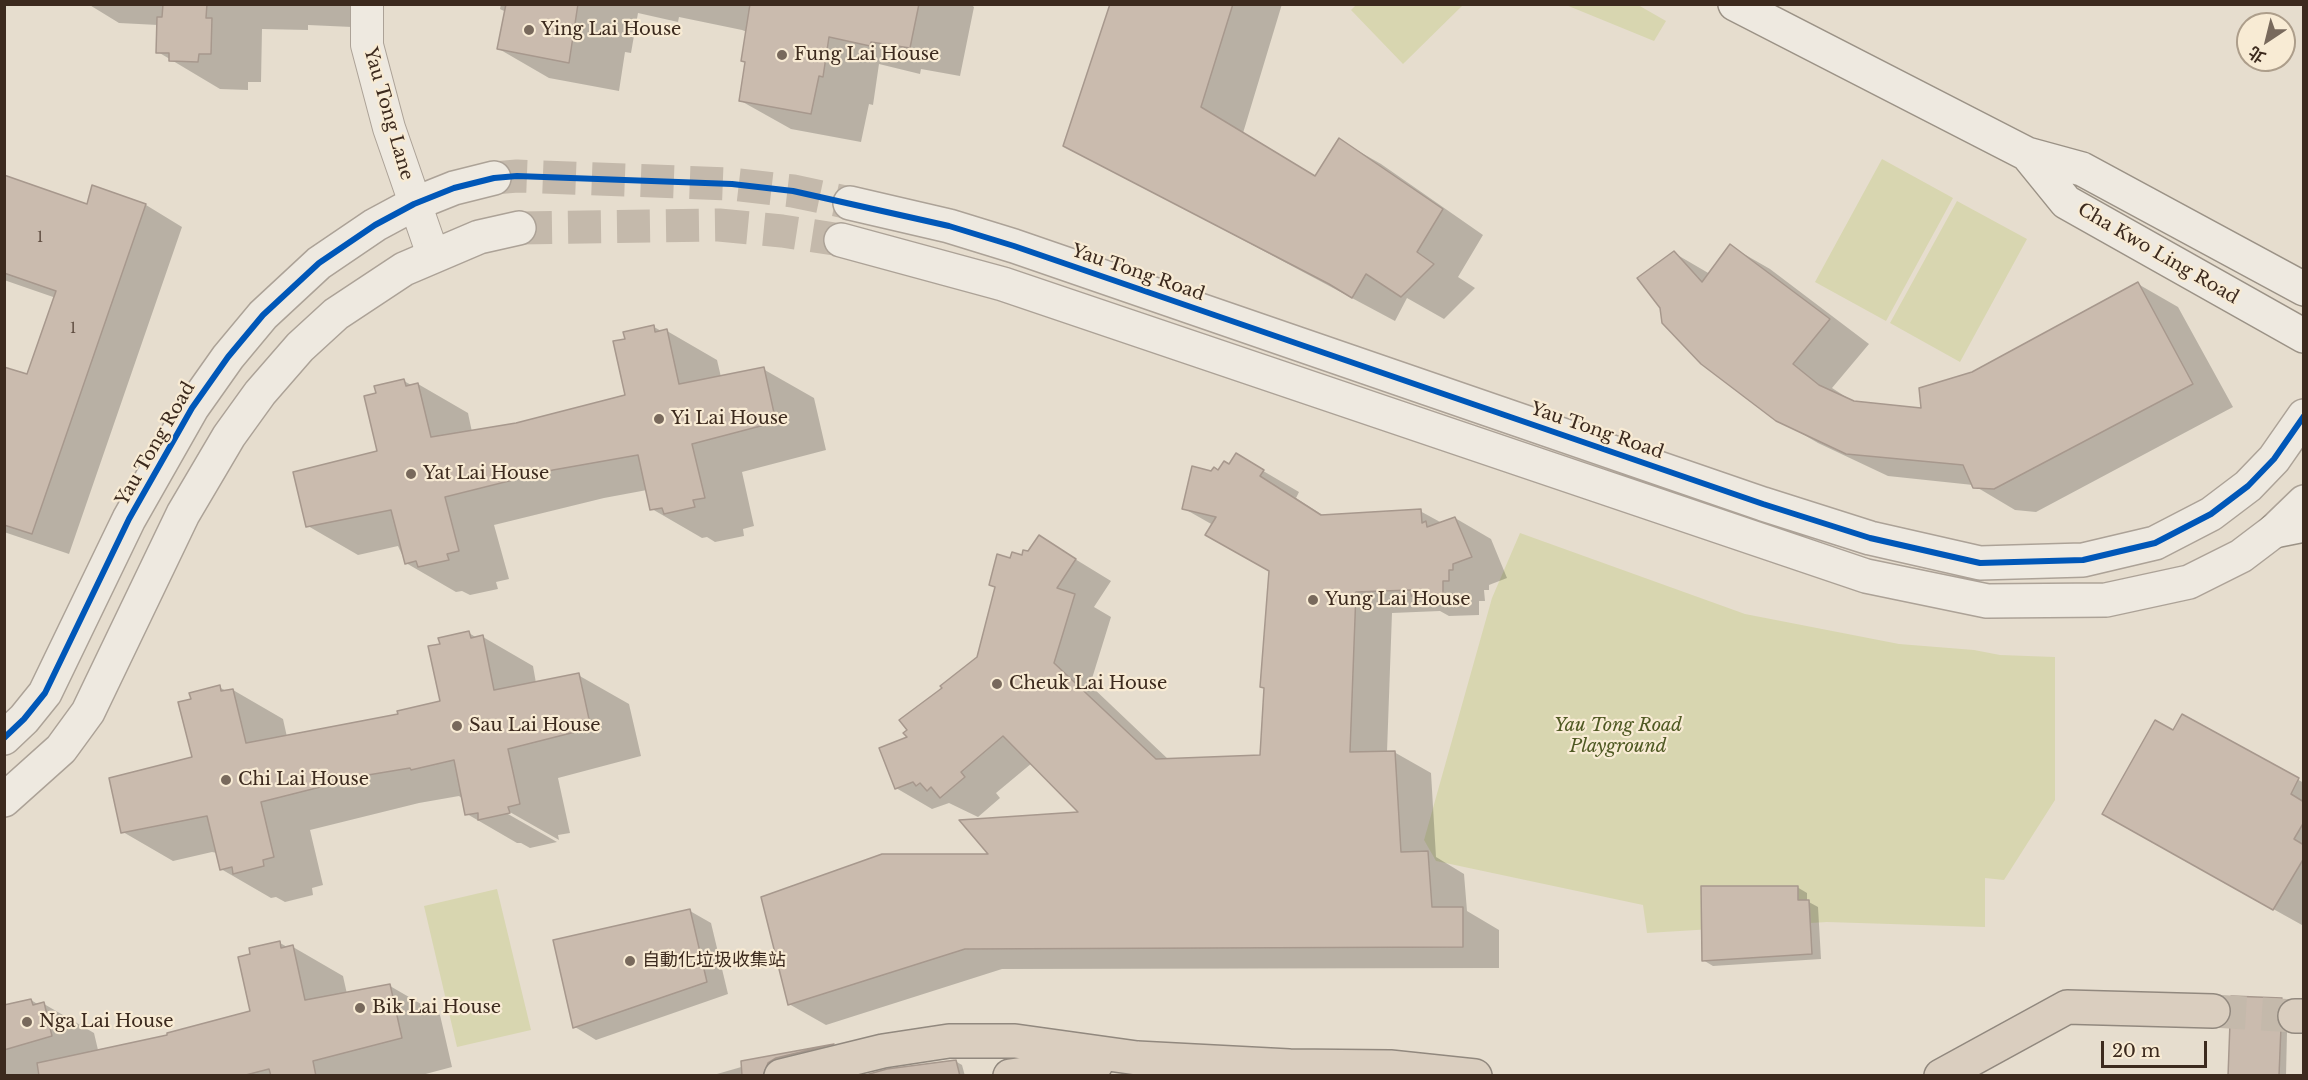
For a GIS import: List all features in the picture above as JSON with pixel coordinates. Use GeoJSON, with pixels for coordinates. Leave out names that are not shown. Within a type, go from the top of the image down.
{"type":"FeatureCollection","features":[{"type":"Feature","properties":{"kind":"highway"},"geometry":{"type":"LineString","coordinates":[[1941,1076],[2067,1007],[2213,1011]]}},
{"type":"Feature","properties":{"kind":"highway"},"geometry":{"type":"LineString","coordinates":[[781,1076],[883,1051],[949,1041],[1015,1041],[1137,1058],[1288,1066],[1389,1067],[1475,1076]]}},
{"type":"Feature","properties":{"kind":"highway"},"geometry":{"type":"LineString","coordinates":[[1010,1076],[1137,1058]]}},
{"type":"Feature","properties":{"kind":"highway"},"geometry":{"type":"LineString","coordinates":[[1233,1076],[1288,1066]]}},
{"type":"Feature","properties":{"kind":"street","name":"Yau Tong Lane"},"geometry":{"type":"LineString","coordinates":[[367,4],[367,45],[389,128],[433,255]]}},
{"type":"Feature","properties":{"kind":"street","name":"Cha Kwo Ling Road"},"geometry":{"type":"LineString","coordinates":[[1735,4],[2027,154],[2082,169],[2304,289]]}},
{"type":"Feature","properties":{"kind":"street","name":"Cha Kwo Ling Road"},"geometry":{"type":"LineString","coordinates":[[2027,154],[2066,202],[2304,336]]}},
{"type":"Feature","properties":{"kind":"street","name":"Yau Tong Road"},"geometry":{"type":"LineString","coordinates":[[4,738],[24,719],[45,693],[158,465],[192,408],[228,357],[263,315],[320,263],[375,225],[414,204],[454,188],[494,178]]}},
{"type":"Feature","properties":{"kind":"street","name":"Yau Tong Road"},"geometry":{"type":"LineString","coordinates":[[850,203],[949,226],[1014,246],[1763,504],[1870,538],[1980,563],[2083,560],[2155,543],[2211,514],[2248,486],[2274,459],[2304,416]]}},
{"type":"Feature","properties":{"kind":"street"},"geometry":{"type":"LineString","coordinates":[[4,800],[61,749],[88,712],[116,658],[183,514],[229,436],[260,393],[300,346],[336,314],[380,284],[433,255],[479,237],[519,228]]}},
{"type":"Feature","properties":{"kind":"street"},"geometry":{"type":"LineString","coordinates":[[841,240],[1014,288],[1752,540],[1888,581],[1987,601],[2106,600],[2189,582],[2241,556],[2289,528],[2304,502]]}},
{"type":"Feature","properties":{"kind":"green space"},"geometry":{"type":"Polygon","coordinates":[[[1356,5],[1463,5],[1403,64],[1351,10],[1356,5]]]}},
{"type":"Feature","properties":{"kind":"green space"},"geometry":{"type":"Polygon","coordinates":[[[1566,5],[1638,5],[1666,21],[1654,41],[1566,5]]]}},
{"type":"Feature","properties":{"kind":"green space"},"geometry":{"type":"Polygon","coordinates":[[[1882,159],[1953,198],[1886,321],[1815,282],[1882,159]]]}},
{"type":"Feature","properties":{"kind":"green space"},"geometry":{"type":"Polygon","coordinates":[[[1957,201],[2027,239],[1960,362],[1890,323],[1957,201]]]}},
{"type":"Feature","properties":{"kind":"green space","name":"Yau Tong Road Playground"},"geometry":{"type":"Polygon","coordinates":[[[1520,533],[1745,614],[1899,644],[1974,650],[2000,655],[2055,657],[2055,800],[2004,880],[1985,878],[1985,927],[1827,922],[1647,933],[1643,905],[1436,861],[1424,840],[1492,598],[1520,533]]]}},
{"type":"Feature","properties":{"kind":"green space"},"geometry":{"type":"Polygon","coordinates":[[[497,889],[531,1030],[457,1047],[424,906],[497,889]]]}},
{"type":"Feature","properties":{"kind":"building"},"geometry":{"type":"Polygon","coordinates":[[[163,4],[207,4],[206,18],[212,18],[211,54],[199,54],[198,62],[169,61],[169,53],[156,53],[157,17],[162,17],[163,4]]]}},
{"type":"Feature","properties":{"kind":"building","name":"Ying Lai House"},"geometry":{"type":"Polygon","coordinates":[[[506,4],[578,4],[569,63],[497,49],[506,4]]]}},
{"type":"Feature","properties":{"kind":"building","name":"Fung Lai House"},"geometry":{"type":"Polygon","coordinates":[[[750,4],[919,4],[910,48],[871,42],[870,46],[829,37],[823,77],[819,76],[811,114],[739,101],[745,62],[741,61],[750,4]]]}},
{"type":"Feature","properties":{"kind":"building"},"geometry":{"type":"Polygon","coordinates":[[[1110,4],[1233,4],[1201,107],[1315,176],[1339,138],[1443,209],[1417,252],[1434,264],[1401,297],[1366,274],[1352,298],[1063,146],[1110,4]]]}},
{"type":"Feature","properties":{"kind":"building"},"geometry":{"type":"Polygon","coordinates":[[[4,175],[87,204],[92,185],[146,204],[32,534],[4,525],[4,367],[27,374],[56,291],[4,273],[4,175]]]}},
{"type":"Feature","properties":{"kind":"building"},"geometry":{"type":"Polygon","coordinates":[[[1730,244],[1830,319],[1793,364],[1819,385],[1854,401],[1921,408],[1919,388],[1972,372],[2138,282],[2193,384],[1994,489],[1973,488],[1963,465],[1846,454],[1776,421],[1701,364],[1662,323],[1660,308],[1637,278],[1674,251],[1702,282],[1730,244]]]}},
{"type":"Feature","properties":{"kind":"building"},"geometry":{"type":"Polygon","coordinates":[[[654,325],[655,332],[667,329],[679,384],[764,367],[776,422],[692,444],[705,498],[693,500],[695,507],[664,514],[662,508],[650,510],[638,455],[553,470],[445,497],[459,551],[447,554],[449,560],[418,567],[416,561],[405,564],[391,510],[306,527],[293,472],[377,451],[364,396],[376,393],[374,386],[404,379],[406,386],[418,383],[431,437],[516,423],[625,395],[613,341],[625,339],[623,332],[654,325]]]}},
{"type":"Feature","properties":{"kind":"building"},"geometry":{"type":"Polygon","coordinates":[[[1236,453],[1264,470],[1260,476],[1321,515],[1421,509],[1422,523],[1426,521],[1427,527],[1455,517],[1472,557],[1453,564],[1453,570],[1449,570],[1449,581],[1443,581],[1443,595],[1411,596],[1411,590],[1356,592],[1350,752],[1395,751],[1401,852],[1428,851],[1432,907],[1463,907],[1463,947],[965,949],[788,1005],[761,897],[882,854],[988,854],[959,820],[1078,812],[1003,736],[961,772],[965,777],[940,798],[931,787],[927,791],[920,783],[916,786],[913,782],[895,789],[879,748],[907,737],[903,733],[907,730],[899,720],[942,688],[940,686],[977,657],[995,587],[989,585],[997,554],[1010,558],[1012,552],[1022,555],[1023,550],[1028,551],[1039,535],[1076,559],[1057,588],[1075,594],[1054,663],[1156,759],[1260,755],[1264,688],[1260,687],[1269,571],[1205,535],[1216,517],[1182,509],[1192,466],[1211,471],[1214,467],[1218,470],[1224,461],[1229,464],[1236,453]]]}},
{"type":"Feature","properties":{"kind":"building"},"geometry":{"type":"Polygon","coordinates":[[[469,631],[471,638],[483,635],[494,690],[579,673],[591,728],[508,749],[520,804],[508,807],[510,813],[478,820],[478,813],[465,815],[454,760],[411,770],[410,768],[368,775],[261,802],[274,857],[263,860],[264,866],[233,874],[232,867],[220,870],[207,816],[121,833],[109,778],[192,757],[178,702],[191,699],[189,693],[220,685],[221,691],[233,689],[246,743],[398,714],[397,711],[440,701],[428,646],[440,644],[438,638],[469,631]]]}},
{"type":"Feature","properties":{"kind":"building"},"geometry":{"type":"Polygon","coordinates":[[[2182,714],[2299,778],[2291,794],[2304,802],[2304,822],[2294,839],[2304,845],[2304,858],[2273,910],[2102,814],[2155,720],[2173,730],[2182,714]]]}},
{"type":"Feature","properties":{"kind":"building"},"geometry":{"type":"Polygon","coordinates":[[[1701,886],[1798,886],[1798,900],[1809,900],[1812,954],[1702,961],[1701,886]]]}},
{"type":"Feature","properties":{"kind":"building","name":"自動化垃圾收集站"},"geometry":{"type":"Polygon","coordinates":[[[690,909],[707,982],[573,1028],[553,940],[690,909]]]}},
{"type":"Feature","properties":{"kind":"building","name":"Bik Lai House"},"geometry":{"type":"Polygon","coordinates":[[[280,941],[281,948],[293,945],[305,1000],[390,984],[402,1038],[313,1061],[316,1076],[271,1076],[269,1069],[242,1076],[39,1076],[37,1063],[167,1035],[167,1033],[250,1011],[238,957],[250,954],[249,948],[280,941]]]}},
{"type":"Feature","properties":{"kind":"building"},"geometry":{"type":"Polygon","coordinates":[[[2231,996],[2282,998],[2276,1015],[2281,1027],[2279,1076],[2228,1076],[2231,996]]]}},
{"type":"Feature","properties":{"kind":"building"},"geometry":{"type":"Polygon","coordinates":[[[31,999],[33,1005],[44,1002],[52,1036],[4,1050],[4,1005],[31,999]]]}},
{"type":"Feature","properties":{"kind":"building"},"geometry":{"type":"Polygon","coordinates":[[[834,1044],[776,1058],[768,1063],[763,1076],[742,1076],[741,1061],[834,1044]]]}},
{"type":"Feature","properties":{"kind":"building"},"geometry":{"type":"Polygon","coordinates":[[[956,1060],[960,1076],[862,1076],[887,1069],[956,1060]]]}},
{"type":"Feature","properties":{"kind":"tunnel"},"geometry":{"type":"LineString","coordinates":[[494,178],[517,176],[732,184],[793,191],[850,203]]}},
{"type":"Feature","properties":{"kind":"tunnel"},"geometry":{"type":"LineString","coordinates":[[519,228],[719,225],[841,240]]}},
{"type":"Feature","properties":{"kind":"tunnel"},"geometry":{"type":"LineString","coordinates":[[2213,1011],[2295,1016]]}},
{"type":"Feature","properties":{"kind":"cycle path"},"geometry":{"type":"LineString","coordinates":[[4,738],[24,719],[45,693],[129,519],[192,408],[228,357],[263,315],[319,263],[375,225],[414,204],[454,188],[494,178],[517,176],[732,184],[793,191],[949,226],[1014,246],[1763,504],[1870,538],[1980,563],[2083,560],[2155,543],[2211,514],[2248,486],[2274,459],[2304,416]]}},
{"type":"Feature","properties":{"kind":"place","name":"Ying Lai House"},"geometry":{"type":"Point","coordinates":[529,30]}},
{"type":"Feature","properties":{"kind":"place","name":"Fung Lai House"},"geometry":{"type":"Point","coordinates":[782,55]}},
{"type":"Feature","properties":{"kind":"place","name":"Yi Lai House"},"geometry":{"type":"Point","coordinates":[659,419]}},
{"type":"Feature","properties":{"kind":"place","name":"Yat Lai House"},"geometry":{"type":"Point","coordinates":[411,474]}},
{"type":"Feature","properties":{"kind":"place","name":"Yung Lai House"},"geometry":{"type":"Point","coordinates":[1313,600]}},
{"type":"Feature","properties":{"kind":"place","name":"Cheuk Lai House"},"geometry":{"type":"Point","coordinates":[997,684]}},
{"type":"Feature","properties":{"kind":"place","name":"Sau Lai House"},"geometry":{"type":"Point","coordinates":[457,726]}},
{"type":"Feature","properties":{"kind":"place","name":"Chi Lai House"},"geometry":{"type":"Point","coordinates":[226,780]}},
{"type":"Feature","properties":{"kind":"place","name":"自動化垃圾收集站"},"geometry":{"type":"Point","coordinates":[630,961]}},
{"type":"Feature","properties":{"kind":"place","name":"Bik Lai House"},"geometry":{"type":"Point","coordinates":[360,1008]}},
{"type":"Feature","properties":{"kind":"place","name":"Nga Lai House"},"geometry":{"type":"Point","coordinates":[27,1022]}}]}
